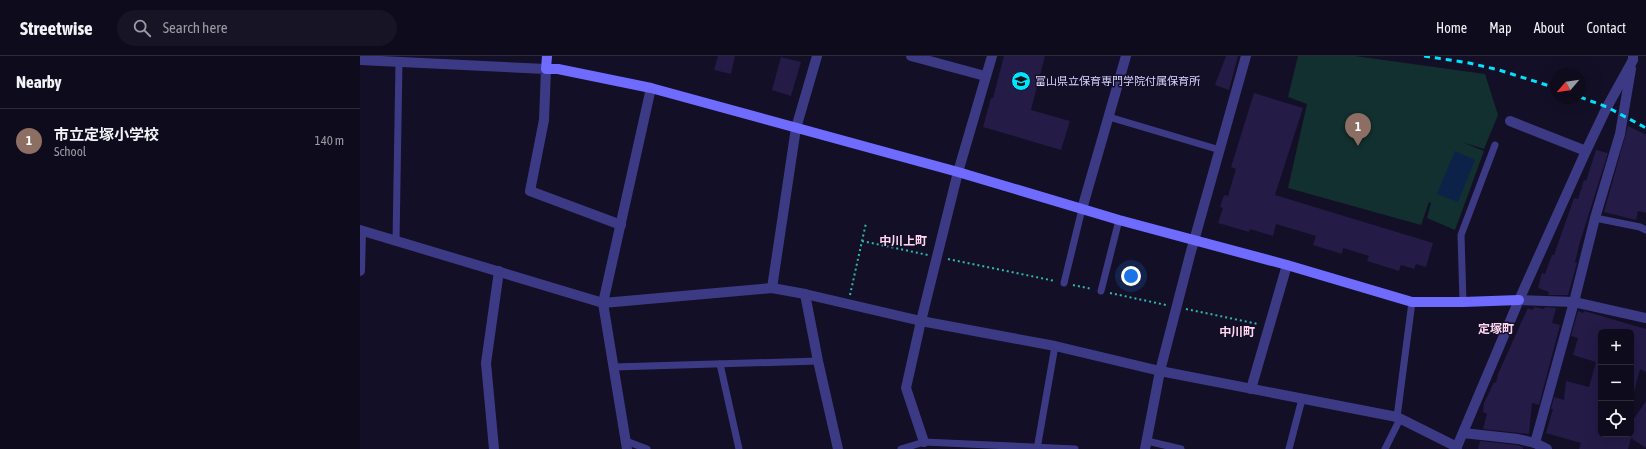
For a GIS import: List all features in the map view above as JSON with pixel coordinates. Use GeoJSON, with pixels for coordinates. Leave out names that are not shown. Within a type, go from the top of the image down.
{"type":"FeatureCollection","features":[{"type":"Feature","properties":{"kind":"street"},"geometry":{"type":"LineString","coordinates":[[547,56],[544,120],[530,191],[621,225]]}},
{"type":"Feature","properties":{"kind":"street"},"geometry":{"type":"LineString","coordinates":[[772,288],[796,128],[817,56]]}},
{"type":"Feature","properties":{"kind":"street"},"geometry":{"type":"LineString","coordinates":[[911,56],[985,76]]}},
{"type":"Feature","properties":{"kind":"street"},"geometry":{"type":"LineString","coordinates":[[925,445],[906,388],[958,172],[992,56]]}},
{"type":"Feature","properties":{"kind":"street"},"geometry":{"type":"LineString","coordinates":[[1082,209],[1126,56]]}},
{"type":"Feature","properties":{"kind":"street"},"geometry":{"type":"LineString","coordinates":[[1146,445],[1160,371],[1220,150],[1242,80],[1246,56]]}},
{"type":"Feature","properties":{"kind":"street"},"geometry":{"type":"LineString","coordinates":[[360,271],[361,230],[603,303],[772,288],[805,294],[921,321],[1055,346],[1160,371],[1397,417],[1456,448],[1519,300],[1586,151],[1633,58]]}},
{"type":"Feature","properties":{"kind":"street"},"geometry":{"type":"LineString","coordinates":[[1535,443],[1574,302],[1595,218],[1620,134],[1633,58]]}},
{"type":"Feature","properties":{"kind":"street"},"geometry":{"type":"LineString","coordinates":[[360,60],[558,69],[651,88],[958,172],[1119,220],[1195,239],[1412,302],[1519,300],[1574,302],[1646,318]]}},
{"type":"Feature","properties":{"kind":"street"},"geometry":{"type":"LineString","coordinates":[[626,445],[603,303],[651,88]]}},
{"type":"Feature","properties":{"kind":"street"},"geometry":{"type":"LineString","coordinates":[[1510,121],[1586,151]]}},
{"type":"Feature","properties":{"kind":"street"},"geometry":{"type":"LineString","coordinates":[[1251,389],[1287,265]]}},
{"type":"Feature","properties":{"kind":"street"},"geometry":{"type":"LineString","coordinates":[[494,449],[486,364],[499,271]]}},
{"type":"Feature","properties":{"kind":"street"},"geometry":{"type":"LineString","coordinates":[[805,294],[818,361],[838,449]]}},
{"type":"Feature","properties":{"kind":"street"},"geometry":{"type":"LineString","coordinates":[[1463,433],[1518,439],[1535,443],[1547,449]]}},
{"type":"Feature","properties":{"kind":"lane"},"geometry":{"type":"LineString","coordinates":[[396,241],[399,62]]}},
{"type":"Feature","properties":{"kind":"lane"},"geometry":{"type":"LineString","coordinates":[[1108,117],[1220,150]]}},
{"type":"Feature","properties":{"kind":"lane"},"geometry":{"type":"LineString","coordinates":[[1463,302],[1461,235],[1495,145]]}},
{"type":"Feature","properties":{"kind":"lane"},"geometry":{"type":"LineString","coordinates":[[1064,283],[1082,209]]}},
{"type":"Feature","properties":{"kind":"lane"},"geometry":{"type":"LineString","coordinates":[[1595,218],[1640,227],[1646,230]]}},
{"type":"Feature","properties":{"kind":"lane"},"geometry":{"type":"LineString","coordinates":[[1101,291],[1119,220]]}},
{"type":"Feature","properties":{"kind":"lane"},"geometry":{"type":"LineString","coordinates":[[1385,449],[1398,422],[1397,417],[1412,302]]}},
{"type":"Feature","properties":{"kind":"lane"},"geometry":{"type":"LineString","coordinates":[[1037,448],[1055,346]]}},
{"type":"Feature","properties":{"kind":"lane"},"geometry":{"type":"LineString","coordinates":[[614,368],[818,361]]}},
{"type":"Feature","properties":{"kind":"lane"},"geometry":{"type":"LineString","coordinates":[[720,364],[739,449]]}},
{"type":"Feature","properties":{"kind":"lane"},"geometry":{"type":"LineString","coordinates":[[1289,449],[1302,399]]}},
{"type":"Feature","properties":{"kind":"lane"},"geometry":{"type":"LineString","coordinates":[[626,445],[647,449]]}},
{"type":"Feature","properties":{"kind":"lane"},"geometry":{"type":"LineString","coordinates":[[901,449],[925,445],[1075,449]]}},
{"type":"Feature","properties":{"kind":"lane"},"geometry":{"type":"LineString","coordinates":[[1146,445],[1181,449]]}},
{"type":"Feature","properties":{"kind":"path"},"geometry":{"type":"LineString","coordinates":[[848,304],[866,223]]}},
{"type":"Feature","properties":{"kind":"green space"},"geometry":{"type":"Polygon","coordinates":[[[1298,56],[1355,56],[1485,74],[1498,115],[1484,149],[1462,142],[1484,151],[1455,230],[1427,218],[1431,203],[1429,202],[1421,225],[1288,188],[1307,104],[1288,97],[1298,56]]]}},
{"type":"Feature","properties":{"kind":"water"},"geometry":{"type":"Polygon","coordinates":[[[1455,151],[1475,160],[1458,202],[1437,194],[1455,151]]]}},
{"type":"Feature","properties":{"kind":"building"},"geometry":{"type":"Polygon","coordinates":[[[718,56],[735,56],[731,74],[714,70],[718,56]]]}},
{"type":"Feature","properties":{"kind":"building"},"geometry":{"type":"Polygon","coordinates":[[[1004,56],[1045,56],[1031,110],[1070,121],[1061,150],[983,127],[991,98],[993,98],[1004,56]]]}},
{"type":"Feature","properties":{"kind":"building"},"geometry":{"type":"Polygon","coordinates":[[[1226,56],[1238,56],[1229,90],[1215,85],[1226,56]]]}},
{"type":"Feature","properties":{"kind":"building"},"geometry":{"type":"Polygon","coordinates":[[[781,57],[801,62],[791,96],[772,90],[781,57]]]}},
{"type":"Feature","properties":{"kind":"building"},"geometry":{"type":"Polygon","coordinates":[[[1254,93],[1303,108],[1275,195],[1433,243],[1426,267],[1416,264],[1414,269],[1401,265],[1399,271],[1367,261],[1369,256],[1343,248],[1342,254],[1313,245],[1316,236],[1276,224],[1273,236],[1250,229],[1249,232],[1218,223],[1223,208],[1220,207],[1224,195],[1228,196],[1236,169],[1231,167],[1254,93]]]}},
{"type":"Feature","properties":{"kind":"building"},"geometry":{"type":"Polygon","coordinates":[[[1628,126],[1646,135],[1646,213],[1638,211],[1636,220],[1604,212],[1628,126]]]}},
{"type":"Feature","properties":{"kind":"building"},"geometry":{"type":"Polygon","coordinates":[[[1596,150],[1608,153],[1580,242],[1575,262],[1577,263],[1568,295],[1548,295],[1549,292],[1538,288],[1542,273],[1545,274],[1552,255],[1554,255],[1574,198],[1578,199],[1584,180],[1586,181],[1596,150]]]}},
{"type":"Feature","properties":{"kind":"building"},"geometry":{"type":"Polygon","coordinates":[[[1534,307],[1544,309],[1545,307],[1556,308],[1552,323],[1560,325],[1539,405],[1532,403],[1529,434],[1483,429],[1487,414],[1483,412],[1484,403],[1494,382],[1496,383],[1498,374],[1528,308],[1533,310],[1534,307]]]}},
{"type":"Feature","properties":{"kind":"building"},"geometry":{"type":"Polygon","coordinates":[[[1578,311],[1583,313],[1584,311],[1646,329],[1646,372],[1640,369],[1634,392],[1634,329],[1598,329],[1598,437],[1634,437],[1634,419],[1646,401],[1646,448],[1631,438],[1628,449],[1579,449],[1581,443],[1546,433],[1553,409],[1551,409],[1554,397],[1564,400],[1566,381],[1589,387],[1596,362],[1573,355],[1578,338],[1571,336],[1578,311]]]}},
{"type":"Feature","properties":{"kind":"building"},"geometry":{"type":"Polygon","coordinates":[[[1480,441],[1517,445],[1523,447],[1523,449],[1478,449],[1480,441]]]}},
{"type":"Feature","properties":{"kind":"railway"},"geometry":{"type":"LineString","coordinates":[[1424,56],[1469,63],[1499,70],[1550,86]]}},
{"type":"Feature","properties":{"kind":"railway"},"geometry":{"type":"LineString","coordinates":[[1586,99],[1607,107],[1646,128]]}},
{"type":"Feature","properties":{"kind":"place","name":"富山県立保育専門学院付属保育所"},"geometry":{"type":"Point","coordinates":[1021,81]}},
{"type":"Feature","properties":{"kind":"place","name":"市立定塚小学校"},"geometry":{"type":"Point","coordinates":[1358,146]}},
{"type":"Feature","properties":{"kind":"district","name":"中川上町"},"geometry":{"type":"Point","coordinates":[903,241]}},
{"type":"Feature","properties":{"kind":"district","name":"定塚町"},"geometry":{"type":"Point","coordinates":[1496,329]}},
{"type":"Feature","properties":{"kind":"district","name":"中川町"},"geometry":{"type":"Point","coordinates":[1237,332]}}]}
